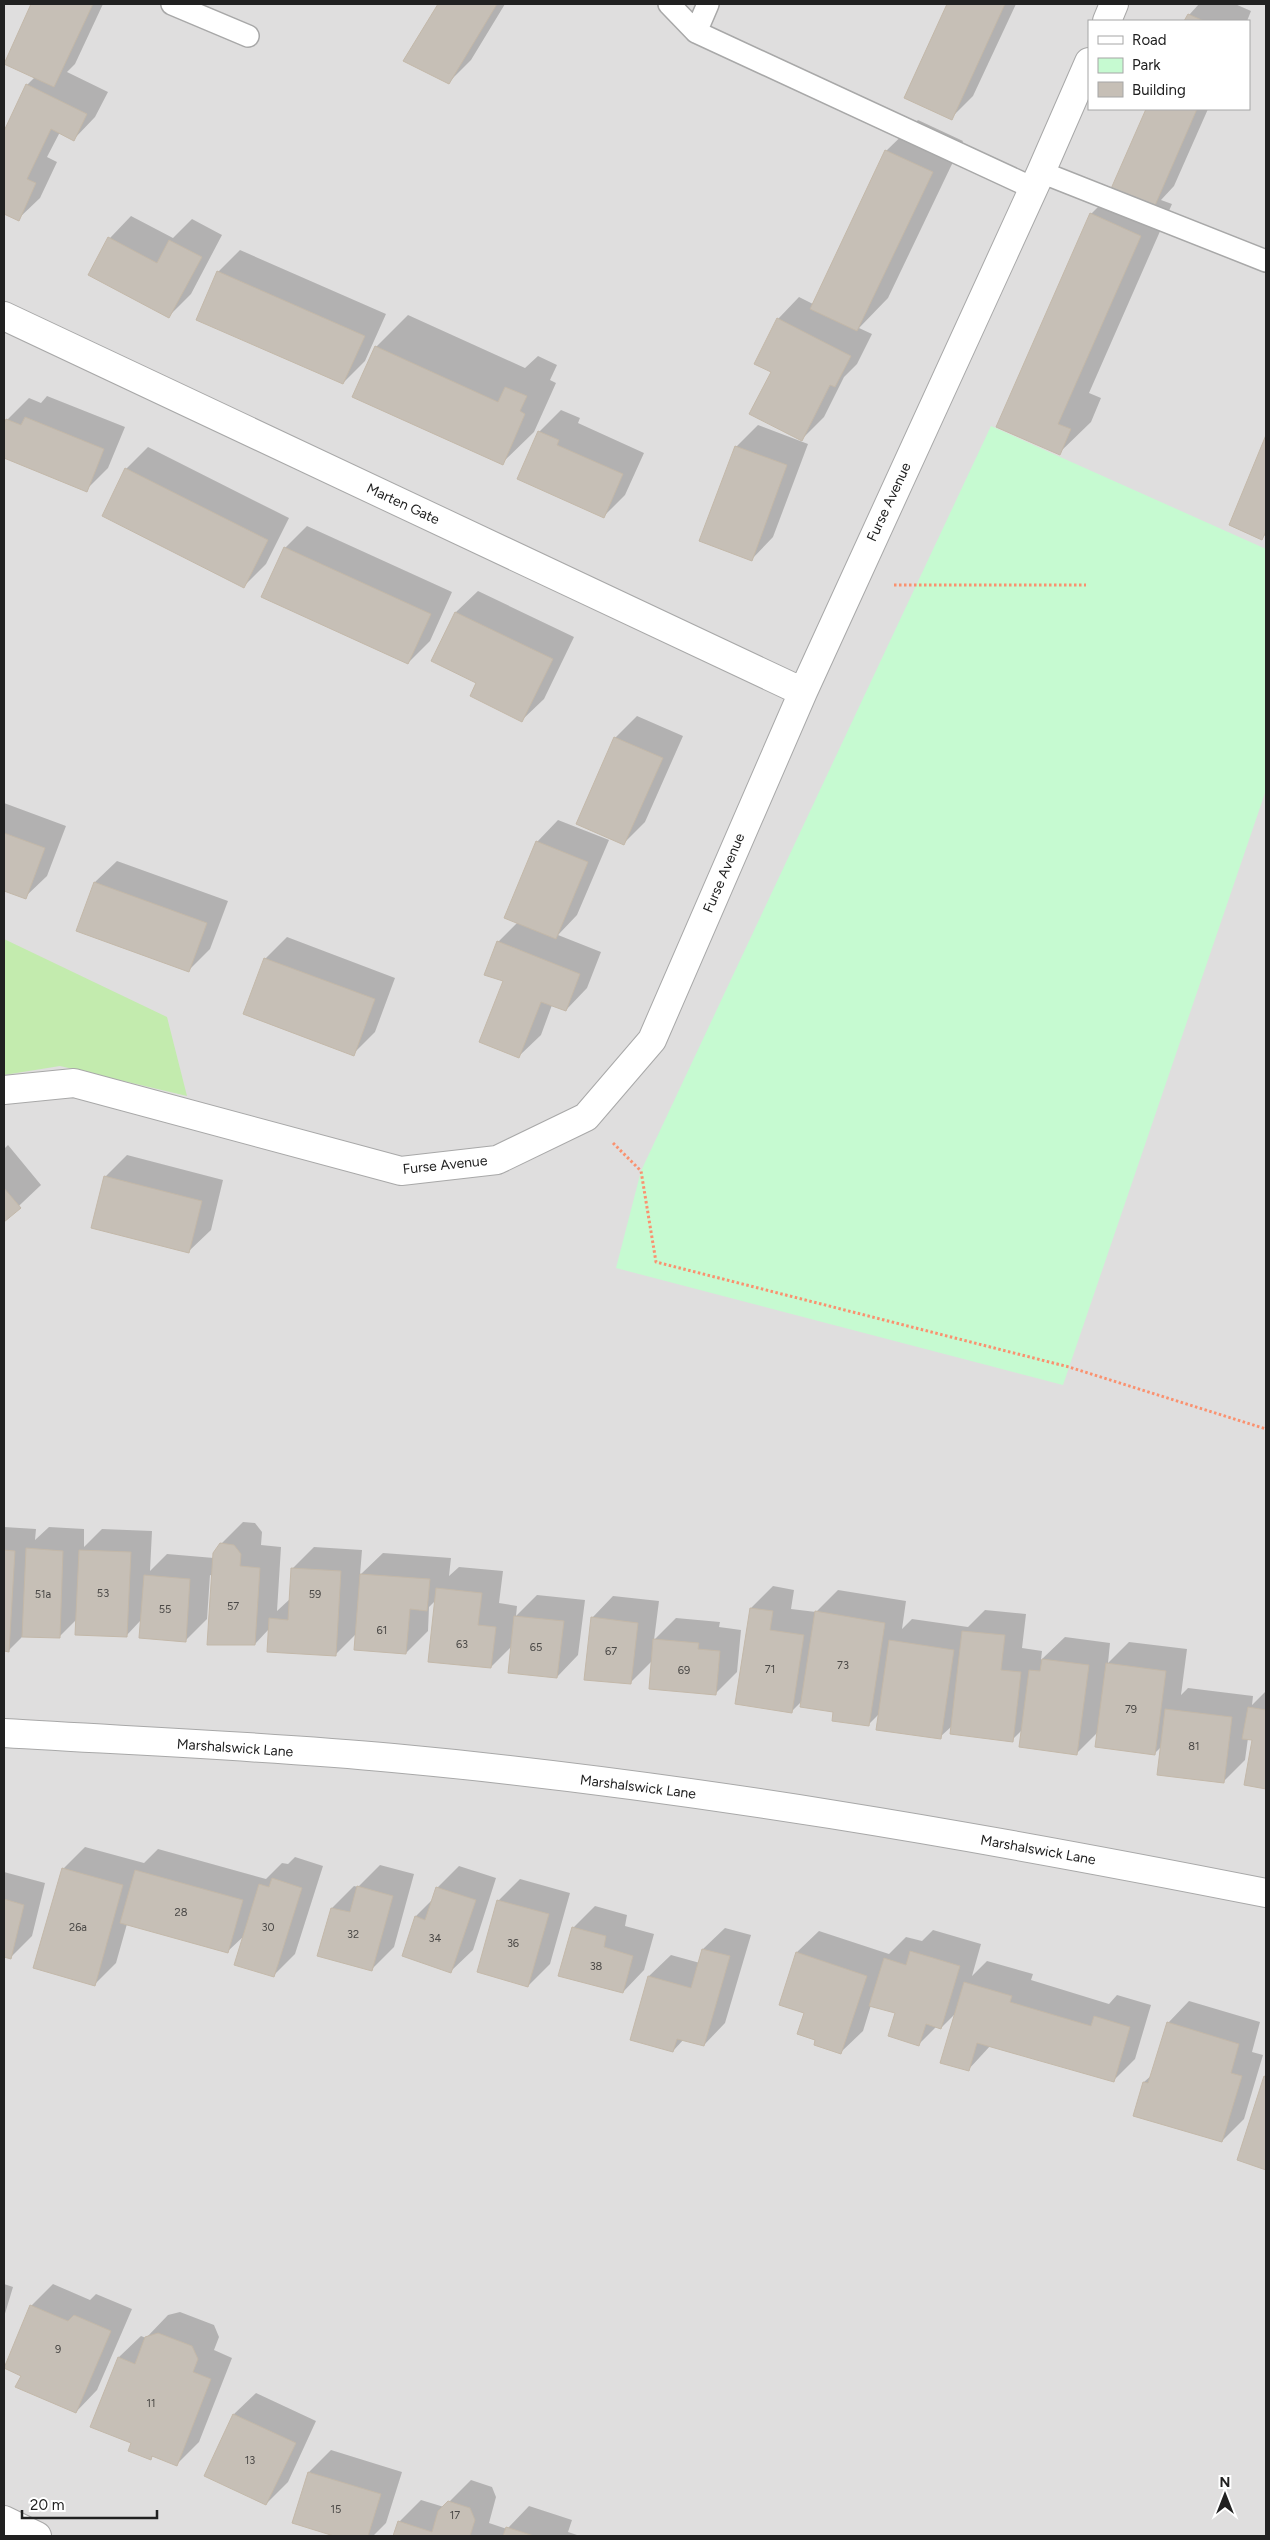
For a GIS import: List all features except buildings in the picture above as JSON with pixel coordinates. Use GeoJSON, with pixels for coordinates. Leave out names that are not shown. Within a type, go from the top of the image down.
{"type":"FeatureCollection","features":[{"type":"Feature","properties":{"kind":"street"},"geometry":{"type":"LineString","coordinates":[[1106,20],[1114,4]]}},
{"type":"Feature","properties":{"kind":"street","name":"Furse Avenue"},"geometry":{"type":"LineString","coordinates":[[4,1090],[74,1083],[401,1171],[496,1160],[586,1117],[652,1040],[803,692],[1088,64]]}},
{"type":"Feature","properties":{"kind":"street","name":"Marten Gate"},"geometry":{"type":"LineString","coordinates":[[4,316],[803,692]]}},
{"type":"Feature","properties":{"kind":"street","name":"Marshalswick Lane"},"geometry":{"type":"LineString","coordinates":[[4,1733],[393,1758],[684,1792],[1075,1855],[1266,1893]]}},
{"type":"Feature","properties":{"kind":"street"},"geometry":{"type":"LineString","coordinates":[[4,2520],[37,2536]]}},
{"type":"Feature","properties":{"kind":"lane"},"geometry":{"type":"LineString","coordinates":[[172,4],[248,36]]}},
{"type":"Feature","properties":{"kind":"lane"},"geometry":{"type":"LineString","coordinates":[[669,4],[696,32],[1037,180],[1266,261]]}},
{"type":"Feature","properties":{"kind":"lane"},"geometry":{"type":"LineString","coordinates":[[696,32],[708,4]]}},
{"type":"Feature","properties":{"kind":"path"},"geometry":{"type":"LineString","coordinates":[[855,576],[897,585],[1086,585]]}},
{"type":"Feature","properties":{"kind":"path"},"geometry":{"type":"LineString","coordinates":[[586,1117],[641,1171],[656,1262],[1069,1367],[1266,1429]]}},
{"type":"Feature","properties":{"kind":"shaded area"},"geometry":{"type":"Polygon","coordinates":[[[4,4],[1266,4],[1266,2536],[4,2536],[4,4]]]}},
{"type":"Feature","properties":{"kind":"green space"},"geometry":{"type":"Polygon","coordinates":[[[991,426],[1266,549],[1266,790],[1063,1385],[616,1268],[641,1171],[991,426]]]}},
{"type":"Feature","properties":{"kind":"green space"},"geometry":{"type":"Polygon","coordinates":[[[4,939],[167,1017],[187,1096],[60,1066],[4,1075],[4,939]]]}}]}
